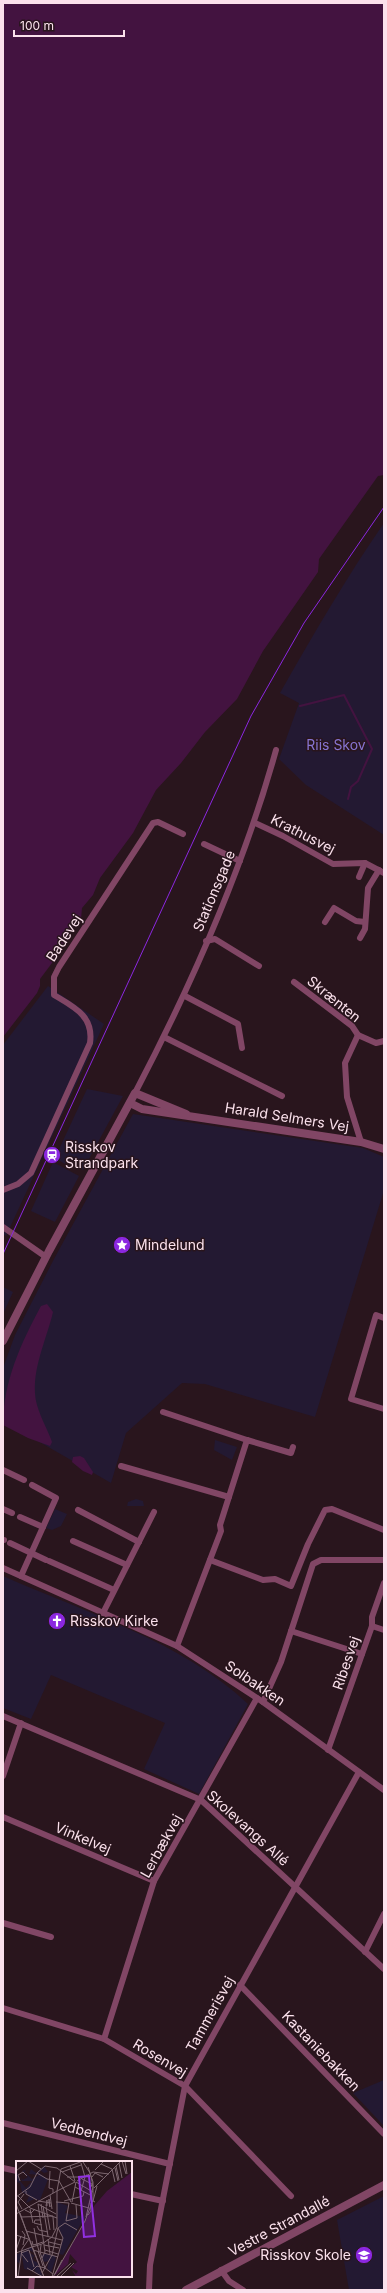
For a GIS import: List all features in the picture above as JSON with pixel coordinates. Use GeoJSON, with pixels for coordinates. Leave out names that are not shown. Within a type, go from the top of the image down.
{"type":"FeatureCollection","features":[{"type":"Feature","properties":{"kind":"street","name":"Stationsgade"},"geometry":{"type":"LineString","coordinates":[[135,1093],[185,996],[206,941],[255,824],[276,750]]}},
{"type":"Feature","properties":{"kind":"street","name":"Badevej"},"geometry":{"type":"LineString","coordinates":[[3,1190],[18,1184],[31,1172],[90,1043],[91,1028],[89,1022],[74,1006],[54,995],[54,977],[59,967],[153,823],[158,822],[183,834]]}},
{"type":"Feature","properties":{"kind":"street","name":"Krathusvej"},"geometry":{"type":"LineString","coordinates":[[255,824],[283,836],[333,864],[365,863],[382,871],[368,888],[365,922],[360,938]]}},
{"type":"Feature","properties":{"kind":"street"},"geometry":{"type":"LineString","coordinates":[[204,844],[240,861]]}},
{"type":"Feature","properties":{"kind":"street"},"geometry":{"type":"LineString","coordinates":[[359,876],[365,863]]}},
{"type":"Feature","properties":{"kind":"street"},"geometry":{"type":"LineString","coordinates":[[325,922],[334,908],[356,921],[365,922]]}},
{"type":"Feature","properties":{"kind":"street"},"geometry":{"type":"LineString","coordinates":[[206,941],[215,939],[259,966]]}},
{"type":"Feature","properties":{"kind":"street","name":"Skrænten"},"geometry":{"type":"LineString","coordinates":[[294,982],[352,1026],[358,1035]]}},
{"type":"Feature","properties":{"kind":"street"},"geometry":{"type":"LineString","coordinates":[[185,996],[238,1024],[242,1048]]}},
{"type":"Feature","properties":{"kind":"street"},"geometry":{"type":"LineString","coordinates":[[361,1142],[347,1097],[345,1063],[358,1035],[376,1043],[384,1041]]}},
{"type":"Feature","properties":{"kind":"street"},"geometry":{"type":"LineString","coordinates":[[164,1037],[282,1096]]}},
{"type":"Feature","properties":{"kind":"street"},"geometry":{"type":"LineString","coordinates":[[3,1341],[46,1257],[135,1093]]}},
{"type":"Feature","properties":{"kind":"street","name":"Harald Selmers Vej"},"geometry":{"type":"LineString","coordinates":[[135,1093],[186,1114]]}},
{"type":"Feature","properties":{"kind":"street","name":"Harald Selmers Vej"},"geometry":{"type":"LineString","coordinates":[[130,1103],[142,1109],[186,1114],[361,1142],[384,1149]]}},
{"type":"Feature","properties":{"kind":"street"},"geometry":{"type":"LineString","coordinates":[[3,1228],[46,1257]]}},
{"type":"Feature","properties":{"kind":"street"},"geometry":{"type":"LineString","coordinates":[[384,1318],[376,1315],[351,1399],[384,1409]]}},
{"type":"Feature","properties":{"kind":"street"},"geometry":{"type":"LineString","coordinates":[[163,1412],[291,1453],[293,1447]]}},
{"type":"Feature","properties":{"kind":"street"},"geometry":{"type":"LineString","coordinates":[[177,1646],[221,1531],[220,1525],[247,1440]]}},
{"type":"Feature","properties":{"kind":"street"},"geometry":{"type":"LineString","coordinates":[[122,1466],[180,1484],[185,1483],[229,1497]]}},
{"type":"Feature","properties":{"kind":"street"},"geometry":{"type":"LineString","coordinates":[[3,1470],[24,1480]]}},
{"type":"Feature","properties":{"kind":"street"},"geometry":{"type":"LineString","coordinates":[[21,1576],[56,1498],[32,1485]]}},
{"type":"Feature","properties":{"kind":"street"},"geometry":{"type":"LineString","coordinates":[[3,1509],[12,1513]]}},
{"type":"Feature","properties":{"kind":"street"},"geometry":{"type":"LineString","coordinates":[[210,1560],[263,1580],[275,1579],[291,1586],[308,1544],[325,1510],[332,1509],[384,1530]]}},
{"type":"Feature","properties":{"kind":"street"},"geometry":{"type":"LineString","coordinates":[[78,1510],[139,1542]]}},
{"type":"Feature","properties":{"kind":"street"},"geometry":{"type":"LineString","coordinates":[[103,1613],[154,1512]]}},
{"type":"Feature","properties":{"kind":"street"},"geometry":{"type":"LineString","coordinates":[[20,1517],[43,1527]]}},
{"type":"Feature","properties":{"kind":"street"},"geometry":{"type":"LineString","coordinates":[[6,1541],[114,1590]]}},
{"type":"Feature","properties":{"kind":"street"},"geometry":{"type":"LineString","coordinates":[[73,1541],[127,1565]]}},
{"type":"Feature","properties":{"kind":"street","name":"Lerbækvej"},"geometry":{"type":"LineString","coordinates":[[104,2039],[154,1881],[279,1668],[316,1561],[384,1560]]}},
{"type":"Feature","properties":{"kind":"street","name":"Solbakken"},"geometry":{"type":"LineString","coordinates":[[3,1568],[177,1646],[260,1700],[384,1790]]}},
{"type":"Feature","properties":{"kind":"street","name":"Ribesvej"},"geometry":{"type":"LineString","coordinates":[[328,1750],[372,1626],[372,1617],[384,1583]]}},
{"type":"Feature","properties":{"kind":"street"},"geometry":{"type":"LineString","coordinates":[[372,1626],[384,1630]]}},
{"type":"Feature","properties":{"kind":"street"},"geometry":{"type":"LineString","coordinates":[[291,1631],[362,1654]]}},
{"type":"Feature","properties":{"kind":"street","name":"Skolevangs Allé"},"geometry":{"type":"LineString","coordinates":[[3,1716],[201,1800],[296,1886],[384,1969]]}},
{"type":"Feature","properties":{"kind":"street"},"geometry":{"type":"LineString","coordinates":[[3,1776],[21,1723]]}},
{"type":"Feature","properties":{"kind":"street","name":"Tammerisvej"},"geometry":{"type":"LineString","coordinates":[[149,2290],[150,2265],[185,2086],[359,1772]]}},
{"type":"Feature","properties":{"kind":"street","name":"Vinkelvej"},"geometry":{"type":"LineString","coordinates":[[3,1816],[154,1881]]}},
{"type":"Feature","properties":{"kind":"street"},"geometry":{"type":"LineString","coordinates":[[366,1952],[384,1914]]}},
{"type":"Feature","properties":{"kind":"street"},"geometry":{"type":"LineString","coordinates":[[3,1923],[51,1937]]}},
{"type":"Feature","properties":{"kind":"street","name":"Kastaniebakken"},"geometry":{"type":"LineString","coordinates":[[240,1985],[384,2134]]}},
{"type":"Feature","properties":{"kind":"street","name":"Rosenvej"},"geometry":{"type":"LineString","coordinates":[[3,2008],[104,2039],[185,2086],[291,2196]]}},
{"type":"Feature","properties":{"kind":"street","name":"Vedbendvej"},"geometry":{"type":"LineString","coordinates":[[3,2123],[170,2164]]}},
{"type":"Feature","properties":{"kind":"street"},"geometry":{"type":"LineString","coordinates":[[3,2168],[16,2171]]}},
{"type":"Feature","properties":{"kind":"street","name":"Vestre Strandallé"},"geometry":{"type":"LineString","coordinates":[[186,2290],[221,2270],[384,2185]]}},
{"type":"Feature","properties":{"kind":"street"},"geometry":{"type":"LineString","coordinates":[[132,2194],[163,2201]]}},
{"type":"Feature","properties":{"kind":"street"},"geometry":{"type":"LineString","coordinates":[[221,2270],[229,2281],[243,2290]]}},
{"type":"Feature","properties":{"kind":"street"},"geometry":{"type":"LineString","coordinates":[[31,2290],[32,2277]]}},
{"type":"Feature","properties":{"kind":"green space","name":"Riis Skov"},"geometry":{"type":"Polygon","coordinates":[[[384,523],[384,835],[306,785],[279,759],[299,703],[280,693],[317,628],[384,523]]]}},
{"type":"Feature","properties":{"kind":"green space","name":"Risskov Strandpark"},"geometry":{"type":"Polygon","coordinates":[[[48,986],[104,1024],[6,1236],[3,1234],[3,1045],[48,986]]]}},
{"type":"Feature","properties":{"kind":"green space"},"geometry":{"type":"Polygon","coordinates":[[[87,1089],[123,1096],[83,1170],[67,1161],[65,1164],[55,1158],[87,1089]]]}},
{"type":"Feature","properties":{"kind":"green space"},"geometry":{"type":"Polygon","coordinates":[[[133,1114],[363,1148],[384,1157],[384,1190],[315,1417],[205,1384],[182,1383],[126,1433],[111,1483],[3,1421],[3,1368],[15,1335],[54,1259],[133,1114]]]}},
{"type":"Feature","properties":{"kind":"green space"},"geometry":{"type":"Polygon","coordinates":[[[53,1162],[79,1176],[55,1222],[31,1211],[53,1162]]]}},
{"type":"Feature","properties":{"kind":"green space"},"geometry":{"type":"Polygon","coordinates":[[[3,1287],[13,1292],[3,1314],[3,1303],[5,1301],[3,1301],[3,1287]]]}},
{"type":"Feature","properties":{"kind":"green space"},"geometry":{"type":"Polygon","coordinates":[[[215,1440],[237,1447],[232,1460],[214,1450],[215,1440]]]}},
{"type":"Feature","properties":{"kind":"green space"},"geometry":{"type":"Polygon","coordinates":[[[136,1499],[143,1501],[144,1506],[127,1506],[128,1502],[136,1499]]]}},
{"type":"Feature","properties":{"kind":"green space"},"geometry":{"type":"Polygon","coordinates":[[[55,1509],[67,1514],[61,1526],[52,1530],[46,1528],[55,1509]]]}},
{"type":"Feature","properties":{"kind":"green space"},"geometry":{"type":"Polygon","coordinates":[[[3,1576],[99,1616],[163,1645],[193,1662],[222,1682],[248,1704],[199,1794],[144,1769],[165,1723],[51,1675],[31,1719],[3,1708],[3,1576]]]}},
{"type":"Feature","properties":{"kind":"green space"},"geometry":{"type":"Polygon","coordinates":[[[384,2080],[384,2126],[353,2093],[384,2080]]]}},
{"type":"Feature","properties":{"kind":"green space","name":"Risskov Skole"},"geometry":{"type":"Polygon","coordinates":[[[384,2196],[384,2290],[349,2290],[337,2220],[384,2196]]]}},
{"type":"Feature","properties":{"kind":"shaded area"},"geometry":{"type":"Polygon","coordinates":[[[3,3],[384,3],[384,475],[378,476],[319,559],[318,572],[263,651],[237,699],[205,732],[181,763],[156,790],[133,833],[100,878],[93,895],[82,908],[81,919],[72,929],[58,955],[40,979],[40,986],[37,993],[3,1037],[3,3]]]}},
{"type":"Feature","properties":{"kind":"shaded area"},"geometry":{"type":"Polygon","coordinates":[[[47,1304],[53,1312],[39,1358],[35,1382],[35,1393],[37,1405],[52,1442],[50,1446],[28,1438],[3,1425],[6,1393],[14,1363],[41,1306],[47,1304]]]}},
{"type":"Feature","properties":{"kind":"shaded area"},"geometry":{"type":"Polygon","coordinates":[[[80,1456],[84,1458],[93,1472],[92,1475],[83,1471],[72,1462],[73,1457],[80,1456]]]}},
{"type":"Feature","properties":{"kind":"waterway"},"geometry":{"type":"LineString","coordinates":[[300,706],[344,695],[372,749],[358,781],[351,787],[348,799]]}},
{"type":"Feature","properties":{"kind":"tram line"},"geometry":{"type":"LineString","coordinates":[[3,1254],[251,716],[304,623],[384,507]]}},
{"type":"Feature","properties":{"kind":"place","name":"Risskov Strandpark"},"geometry":{"type":"Point","coordinates":[52,1155]}},
{"type":"Feature","properties":{"kind":"place","name":"Mindelund"},"geometry":{"type":"Point","coordinates":[122,1245]}},
{"type":"Feature","properties":{"kind":"place","name":"Risskov Kirke"},"geometry":{"type":"Point","coordinates":[57,1621]}},
{"type":"Feature","properties":{"kind":"place","name":"Risskov Skole"},"geometry":{"type":"Point","coordinates":[364,2255]}}]}
